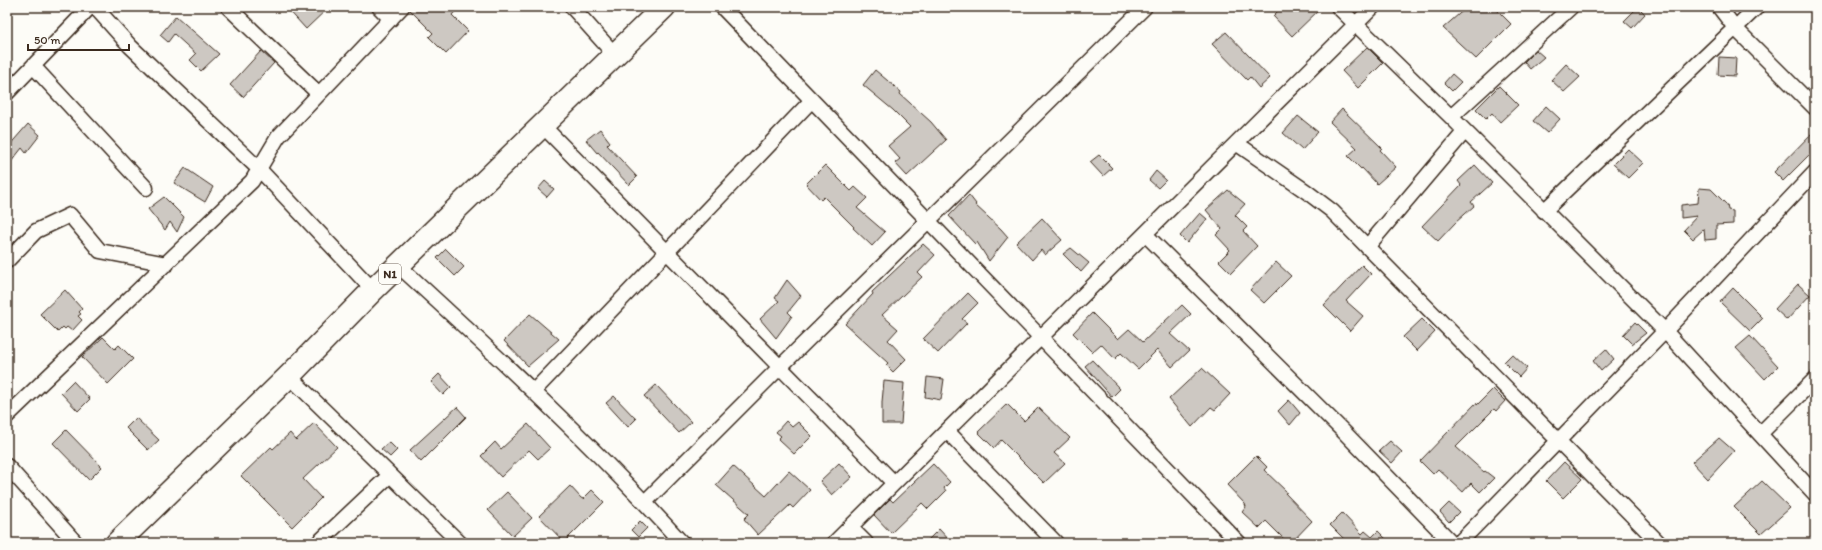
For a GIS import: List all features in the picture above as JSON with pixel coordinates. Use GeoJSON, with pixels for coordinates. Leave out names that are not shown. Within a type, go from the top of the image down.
{"type":"FeatureCollection","features":[{"type":"Feature","properties":{"kind":"main road","name":"N1"},"geometry":{"type":"LineString","coordinates":[[117,543],[289,376],[373,290],[543,126],[660,9]]}},
{"type":"Feature","properties":{"kind":"street"},"geometry":{"type":"LineString","coordinates":[[7,93],[90,7]]}},
{"type":"Feature","properties":{"kind":"street"},"geometry":{"type":"LineString","coordinates":[[95,7],[130,46],[260,170],[373,290]]}},
{"type":"Feature","properties":{"kind":"street"},"geometry":{"type":"LineString","coordinates":[[228,7],[320,94]]}},
{"type":"Feature","properties":{"kind":"street"},"geometry":{"type":"LineString","coordinates":[[379,7],[391,19]]}},
{"type":"Feature","properties":{"kind":"street"},"geometry":{"type":"LineString","coordinates":[[7,416],[252,181],[260,170],[278,137],[402,7]]}},
{"type":"Feature","properties":{"kind":"street"},"geometry":{"type":"LineString","coordinates":[[572,7],[615,55]]}},
{"type":"Feature","properties":{"kind":"street"},"geometry":{"type":"LineString","coordinates":[[722,7],[1239,543]]}},
{"type":"Feature","properties":{"kind":"street"},"geometry":{"type":"LineString","coordinates":[[1338,7],[1451,117],[1665,331],[1815,494]]}},
{"type":"Feature","properties":{"kind":"street"},"geometry":{"type":"LineString","coordinates":[[834,543],[1373,7]]}},
{"type":"Feature","properties":{"kind":"street"},"geometry":{"type":"LineString","coordinates":[[1451,117],[1571,7]]}},
{"type":"Feature","properties":{"kind":"street"},"geometry":{"type":"LineString","coordinates":[[1719,7],[1736,29],[1815,108]]}},
{"type":"Feature","properties":{"kind":"street"},"geometry":{"type":"LineString","coordinates":[[1544,211],[1736,29],[1757,7]]}},
{"type":"Feature","properties":{"kind":"street"},"geometry":{"type":"LineString","coordinates":[[645,502],[1140,9]]}},
{"type":"Feature","properties":{"kind":"street"},"geometry":{"type":"LineString","coordinates":[[33,66],[146,188]]}},
{"type":"Feature","properties":{"kind":"street"},"geometry":{"type":"LineString","coordinates":[[534,391],[812,100]]}},
{"type":"Feature","properties":{"kind":"street"},"geometry":{"type":"LineString","coordinates":[[543,126],[894,483]]}},
{"type":"Feature","properties":{"kind":"street"},"geometry":{"type":"LineString","coordinates":[[1367,247],[1465,131]]}},
{"type":"Feature","properties":{"kind":"street"},"geometry":{"type":"LineString","coordinates":[[1236,143],[1319,201],[1367,247],[1659,543]]}},
{"type":"Feature","properties":{"kind":"street"},"geometry":{"type":"LineString","coordinates":[[1459,543],[1665,331],[1815,172]]}},
{"type":"Feature","properties":{"kind":"street"},"geometry":{"type":"LineString","coordinates":[[7,261],[36,231],[70,215],[100,251],[167,264]]}},
{"type":"Feature","properties":{"kind":"street"},"geometry":{"type":"LineString","coordinates":[[1145,234],[1344,432],[1452,543]]}},
{"type":"Feature","properties":{"kind":"street"},"geometry":{"type":"LineString","coordinates":[[399,266],[534,391],[645,502],[682,543]]}},
{"type":"Feature","properties":{"kind":"street"},"geometry":{"type":"LineString","coordinates":[[289,376],[460,543]]}},
{"type":"Feature","properties":{"kind":"street"},"geometry":{"type":"LineString","coordinates":[[1760,434],[1815,379]]}},
{"type":"Feature","properties":{"kind":"street"},"geometry":{"type":"LineString","coordinates":[[947,431],[1056,543]]}},
{"type":"Feature","properties":{"kind":"street"},"geometry":{"type":"LineString","coordinates":[[7,466],[76,543]]}},
{"type":"Feature","properties":{"kind":"street"},"geometry":{"type":"LineString","coordinates":[[318,543],[390,475]]}},
{"type":"Feature","properties":{"kind":"street"},"geometry":{"type":"LineString","coordinates":[[850,526],[866,543]]}},
{"type":"Feature","properties":{"kind":"building"},"geometry":{"type":"Polygon","coordinates":[[[286,7],[329,7],[306,29],[286,7]]]}},
{"type":"Feature","properties":{"kind":"building"},"geometry":{"type":"Polygon","coordinates":[[[410,7],[459,7],[452,15],[468,31],[446,54],[429,37],[433,33],[410,10],[410,7]]]}},
{"type":"Feature","properties":{"kind":"building"},"geometry":{"type":"Polygon","coordinates":[[[1282,7],[1322,7],[1292,36],[1273,16],[1282,7]]]}},
{"type":"Feature","properties":{"kind":"building"},"geometry":{"type":"Polygon","coordinates":[[[1467,7],[1494,7],[1511,24],[1476,59],[1443,28],[1467,7]]]}},
{"type":"Feature","properties":{"kind":"building"},"geometry":{"type":"Polygon","coordinates":[[[1638,7],[1645,14],[1632,28],[1624,21],[1638,7]]]}},
{"type":"Feature","properties":{"kind":"building"},"geometry":{"type":"Polygon","coordinates":[[[176,16],[219,54],[201,71],[190,60],[196,54],[174,34],[168,42],[160,35],[176,16]]]}},
{"type":"Feature","properties":{"kind":"building"},"geometry":{"type":"Polygon","coordinates":[[[1226,32],[1270,78],[1259,88],[1250,77],[1247,80],[1212,44],[1226,32]]]}},
{"type":"Feature","properties":{"kind":"building"},"geometry":{"type":"Polygon","coordinates":[[[1367,47],[1383,63],[1358,88],[1342,71],[1367,47]]]}},
{"type":"Feature","properties":{"kind":"building"},"geometry":{"type":"Polygon","coordinates":[[[1536,50],[1544,57],[1530,69],[1524,62],[1536,50]]]}},
{"type":"Feature","properties":{"kind":"building"},"geometry":{"type":"Polygon","coordinates":[[[261,51],[274,63],[243,97],[230,85],[261,51]]]}},
{"type":"Feature","properties":{"kind":"building"},"geometry":{"type":"Polygon","coordinates":[[[1719,57],[1736,58],[1735,76],[1718,75],[1719,57]]]}},
{"type":"Feature","properties":{"kind":"building"},"geometry":{"type":"Polygon","coordinates":[[[1566,64],[1580,77],[1564,92],[1551,80],[1566,64]]]}},
{"type":"Feature","properties":{"kind":"building"},"geometry":{"type":"Polygon","coordinates":[[[875,70],[901,92],[900,94],[931,122],[946,140],[907,176],[895,163],[900,159],[888,146],[910,127],[893,110],[863,85],[875,70]]]}},
{"type":"Feature","properties":{"kind":"building"},"geometry":{"type":"Polygon","coordinates":[[[1452,74],[1461,82],[1452,91],[1444,83],[1452,74]]]}},
{"type":"Feature","properties":{"kind":"building"},"geometry":{"type":"Polygon","coordinates":[[[1499,86],[1518,105],[1500,122],[1492,113],[1486,119],[1476,109],[1499,86]]]}},
{"type":"Feature","properties":{"kind":"building"},"geometry":{"type":"Polygon","coordinates":[[[1546,106],[1560,119],[1547,133],[1533,121],[1546,106]]]}},
{"type":"Feature","properties":{"kind":"building"},"geometry":{"type":"Polygon","coordinates":[[[1342,109],[1382,148],[1380,150],[1396,167],[1377,184],[1348,156],[1357,148],[1330,122],[1342,109]]]}},
{"type":"Feature","properties":{"kind":"building"},"geometry":{"type":"Polygon","coordinates":[[[1298,116],[1318,132],[1302,150],[1283,133],[1298,116]]]}},
{"type":"Feature","properties":{"kind":"building"},"geometry":{"type":"Polygon","coordinates":[[[28,124],[40,135],[26,153],[22,148],[7,167],[7,148],[28,124]]]}},
{"type":"Feature","properties":{"kind":"building"},"geometry":{"type":"Polygon","coordinates":[[[600,129],[610,142],[607,145],[637,177],[629,185],[586,140],[600,129]]]}},
{"type":"Feature","properties":{"kind":"building"},"geometry":{"type":"Polygon","coordinates":[[[1815,130],[1815,149],[1783,181],[1774,172],[1815,130]]]}},
{"type":"Feature","properties":{"kind":"building"},"geometry":{"type":"Polygon","coordinates":[[[1628,149],[1643,163],[1628,178],[1613,164],[1628,149]]]}},
{"type":"Feature","properties":{"kind":"building"},"geometry":{"type":"Polygon","coordinates":[[[1099,155],[1112,168],[1103,176],[1090,162],[1099,155]]]}},
{"type":"Feature","properties":{"kind":"building"},"geometry":{"type":"Polygon","coordinates":[[[825,165],[851,191],[855,187],[867,198],[857,208],[885,232],[872,246],[824,197],[821,200],[806,184],[825,165]]]}},
{"type":"Feature","properties":{"kind":"building"},"geometry":{"type":"Polygon","coordinates":[[[1475,165],[1492,183],[1471,202],[1474,206],[1438,241],[1422,226],[1461,185],[1458,181],[1475,165]]]}},
{"type":"Feature","properties":{"kind":"building"},"geometry":{"type":"Polygon","coordinates":[[[185,168],[213,187],[205,202],[174,183],[185,168]]]}},
{"type":"Feature","properties":{"kind":"building"},"geometry":{"type":"Polygon","coordinates":[[[1156,171],[1166,180],[1158,188],[1149,180],[1156,171]]]}},
{"type":"Feature","properties":{"kind":"building"},"geometry":{"type":"Polygon","coordinates":[[[545,181],[554,189],[547,197],[538,189],[545,181]]]}},
{"type":"Feature","properties":{"kind":"building"},"geometry":{"type":"Polygon","coordinates":[[[1699,188],[1711,189],[1727,205],[1728,210],[1733,211],[1733,224],[1716,225],[1716,239],[1705,240],[1704,229],[1693,239],[1684,230],[1697,216],[1681,218],[1681,205],[1698,203],[1699,188]]]}},
{"type":"Feature","properties":{"kind":"building"},"geometry":{"type":"Polygon","coordinates":[[[1228,190],[1245,204],[1235,215],[1247,227],[1243,231],[1257,246],[1231,273],[1219,261],[1230,250],[1216,235],[1222,229],[1206,210],[1228,190]]]}},
{"type":"Feature","properties":{"kind":"building"},"geometry":{"type":"Polygon","coordinates":[[[969,195],[976,204],[975,205],[1008,237],[989,261],[977,242],[975,244],[949,216],[969,195]]]}},
{"type":"Feature","properties":{"kind":"building"},"geometry":{"type":"Polygon","coordinates":[[[164,197],[184,217],[177,232],[170,222],[165,230],[148,209],[164,197]]]}},
{"type":"Feature","properties":{"kind":"building"},"geometry":{"type":"Polygon","coordinates":[[[1200,213],[1207,219],[1187,243],[1180,236],[1200,213]]]}},
{"type":"Feature","properties":{"kind":"building"},"geometry":{"type":"Polygon","coordinates":[[[1042,218],[1062,240],[1045,255],[1041,250],[1032,260],[1016,243],[1042,218]]]}},
{"type":"Feature","properties":{"kind":"building"},"geometry":{"type":"Polygon","coordinates":[[[923,244],[935,255],[918,273],[922,277],[882,315],[898,329],[888,340],[906,359],[893,372],[886,365],[888,363],[845,324],[873,294],[872,292],[923,244]]]}},
{"type":"Feature","properties":{"kind":"building"},"geometry":{"type":"Polygon","coordinates":[[[1071,248],[1089,263],[1081,272],[1063,254],[1071,248]]]}},
{"type":"Feature","properties":{"kind":"building"},"geometry":{"type":"Polygon","coordinates":[[[446,249],[464,267],[455,276],[437,258],[446,249]]]}},
{"type":"Feature","properties":{"kind":"building"},"geometry":{"type":"Polygon","coordinates":[[[1276,262],[1291,276],[1264,303],[1250,290],[1276,262]]]}},
{"type":"Feature","properties":{"kind":"building"},"geometry":{"type":"Polygon","coordinates":[[[1362,265],[1371,274],[1346,301],[1363,316],[1350,331],[1324,305],[1362,265]]]}},
{"type":"Feature","properties":{"kind":"building"},"geometry":{"type":"Polygon","coordinates":[[[787,280],[801,296],[788,312],[792,316],[776,338],[760,319],[779,301],[775,298],[787,280]]]}},
{"type":"Feature","properties":{"kind":"building"},"geometry":{"type":"Polygon","coordinates":[[[1798,284],[1810,295],[1787,320],[1775,309],[1798,284]]]}},
{"type":"Feature","properties":{"kind":"building"},"geometry":{"type":"Polygon","coordinates":[[[1733,288],[1763,318],[1750,331],[1720,302],[1733,288]]]}},
{"type":"Feature","properties":{"kind":"building"},"geometry":{"type":"Polygon","coordinates":[[[65,290],[82,309],[79,312],[81,314],[78,316],[82,320],[72,331],[67,327],[65,329],[63,327],[58,332],[40,314],[65,290]]]}},
{"type":"Feature","properties":{"kind":"building"},"geometry":{"type":"Polygon","coordinates":[[[968,293],[978,303],[962,319],[967,323],[938,353],[923,339],[968,293]]]}},
{"type":"Feature","properties":{"kind":"building"},"geometry":{"type":"Polygon","coordinates":[[[1182,305],[1191,314],[1170,334],[1189,351],[1172,367],[1157,350],[1138,369],[1121,353],[1115,359],[1101,344],[1092,352],[1073,333],[1092,313],[1118,339],[1129,329],[1143,342],[1182,305]]]}},
{"type":"Feature","properties":{"kind":"building"},"geometry":{"type":"Polygon","coordinates":[[[530,314],[559,339],[528,366],[504,341],[530,314]]]}},
{"type":"Feature","properties":{"kind":"building"},"geometry":{"type":"Polygon","coordinates":[[[1422,319],[1435,332],[1417,351],[1403,337],[1422,319]]]}},
{"type":"Feature","properties":{"kind":"building"},"geometry":{"type":"Polygon","coordinates":[[[1635,322],[1646,333],[1632,344],[1623,335],[1635,322]]]}},
{"type":"Feature","properties":{"kind":"building"},"geometry":{"type":"Polygon","coordinates":[[[1750,336],[1778,366],[1765,379],[1736,348],[1750,336]]]}},
{"type":"Feature","properties":{"kind":"building"},"geometry":{"type":"Polygon","coordinates":[[[103,337],[115,349],[119,345],[133,359],[108,384],[82,357],[103,337]]]}},
{"type":"Feature","properties":{"kind":"building"},"geometry":{"type":"Polygon","coordinates":[[[1606,349],[1614,359],[1601,371],[1593,361],[1606,349]]]}},
{"type":"Feature","properties":{"kind":"building"},"geometry":{"type":"Polygon","coordinates":[[[1512,354],[1527,368],[1519,377],[1504,362],[1512,354]]]}},
{"type":"Feature","properties":{"kind":"building"},"geometry":{"type":"Polygon","coordinates":[[[1092,360],[1120,389],[1112,397],[1085,366],[1092,360]]]}},
{"type":"Feature","properties":{"kind":"building"},"geometry":{"type":"Polygon","coordinates":[[[1202,368],[1230,394],[1215,410],[1211,407],[1192,427],[1169,399],[1202,368]]]}},
{"type":"Feature","properties":{"kind":"building"},"geometry":{"type":"Polygon","coordinates":[[[439,374],[451,387],[443,395],[431,382],[439,374]]]}},
{"type":"Feature","properties":{"kind":"building"},"geometry":{"type":"Polygon","coordinates":[[[927,377],[944,379],[941,400],[925,397],[927,377]]]}},
{"type":"Feature","properties":{"kind":"building"},"geometry":{"type":"Polygon","coordinates":[[[73,381],[90,399],[78,411],[61,393],[73,381]]]}},
{"type":"Feature","properties":{"kind":"building"},"geometry":{"type":"Polygon","coordinates":[[[884,381],[904,383],[901,424],[882,424],[884,381]]]}},
{"type":"Feature","properties":{"kind":"building"},"geometry":{"type":"Polygon","coordinates":[[[656,385],[691,422],[679,433],[644,396],[656,385]]]}},
{"type":"Feature","properties":{"kind":"building"},"geometry":{"type":"Polygon","coordinates":[[[1493,389],[1505,401],[1496,411],[1494,409],[1456,447],[1484,472],[1485,471],[1494,478],[1480,492],[1471,483],[1463,492],[1438,469],[1433,474],[1420,461],[1476,403],[1477,405],[1493,389]]]}},
{"type":"Feature","properties":{"kind":"building"},"geometry":{"type":"Polygon","coordinates":[[[614,396],[636,419],[628,427],[606,403],[614,396]]]}},
{"type":"Feature","properties":{"kind":"building"},"geometry":{"type":"Polygon","coordinates":[[[1289,400],[1300,413],[1290,425],[1278,411],[1289,400]]]}},
{"type":"Feature","properties":{"kind":"building"},"geometry":{"type":"Polygon","coordinates":[[[1007,404],[1024,421],[1038,407],[1070,438],[1054,453],[1065,463],[1044,483],[1001,440],[994,448],[978,432],[1007,404]]]}},
{"type":"Feature","properties":{"kind":"building"},"geometry":{"type":"Polygon","coordinates":[[[457,407],[466,417],[421,462],[410,450],[457,407]]]}},
{"type":"Feature","properties":{"kind":"building"},"geometry":{"type":"Polygon","coordinates":[[[136,418],[159,440],[148,450],[126,428],[136,418]]]}},
{"type":"Feature","properties":{"kind":"building"},"geometry":{"type":"Polygon","coordinates":[[[786,421],[792,427],[798,422],[812,436],[794,454],[778,439],[781,436],[776,432],[786,421]]]}},
{"type":"Feature","properties":{"kind":"building"},"geometry":{"type":"Polygon","coordinates":[[[314,423],[337,447],[303,479],[321,498],[292,527],[241,476],[271,447],[273,449],[290,433],[296,440],[314,423]]]}},
{"type":"Feature","properties":{"kind":"building"},"geometry":{"type":"Polygon","coordinates":[[[528,424],[550,448],[538,459],[529,450],[501,477],[481,456],[495,442],[501,449],[528,424]]]}},
{"type":"Feature","properties":{"kind":"building"},"geometry":{"type":"Polygon","coordinates":[[[66,430],[102,467],[89,480],[53,443],[66,430]]]}},
{"type":"Feature","properties":{"kind":"building"},"geometry":{"type":"Polygon","coordinates":[[[1719,438],[1734,451],[1708,479],[1692,462],[1719,438]]]}},
{"type":"Feature","properties":{"kind":"building"},"geometry":{"type":"Polygon","coordinates":[[[1390,441],[1402,452],[1392,463],[1379,451],[1390,441]]]}},
{"type":"Feature","properties":{"kind":"building"},"geometry":{"type":"Polygon","coordinates":[[[389,442],[397,450],[390,457],[381,449],[389,442]]]}},
{"type":"Feature","properties":{"kind":"building"},"geometry":{"type":"Polygon","coordinates":[[[1256,456],[1267,467],[1264,470],[1287,492],[1285,493],[1312,521],[1291,543],[1288,543],[1266,521],[1259,528],[1242,512],[1246,507],[1245,504],[1227,485],[1256,456]]]}},
{"type":"Feature","properties":{"kind":"building"},"geometry":{"type":"Polygon","coordinates":[[[1564,462],[1582,479],[1563,498],[1546,481],[1564,462]]]}},
{"type":"Feature","properties":{"kind":"building"},"geometry":{"type":"Polygon","coordinates":[[[839,463],[852,477],[832,495],[820,481],[839,463]]]}},
{"type":"Feature","properties":{"kind":"building"},"geometry":{"type":"Polygon","coordinates":[[[933,464],[950,482],[944,488],[946,491],[928,509],[922,503],[891,533],[874,515],[890,499],[893,502],[933,464]]]}},
{"type":"Feature","properties":{"kind":"building"},"geometry":{"type":"Polygon","coordinates":[[[733,466],[766,496],[789,471],[810,490],[793,508],[790,505],[758,535],[744,519],[749,514],[716,485],[733,466]]]}},
{"type":"Feature","properties":{"kind":"building"},"geometry":{"type":"Polygon","coordinates":[[[1762,481],[1790,508],[1761,534],[1734,507],[1762,481]]]}},
{"type":"Feature","properties":{"kind":"building"},"geometry":{"type":"Polygon","coordinates":[[[570,486],[583,499],[592,490],[604,502],[564,542],[539,516],[570,486]]]}},
{"type":"Feature","properties":{"kind":"building"},"geometry":{"type":"Polygon","coordinates":[[[507,492],[532,518],[513,536],[488,510],[507,492]]]}},
{"type":"Feature","properties":{"kind":"building"},"geometry":{"type":"Polygon","coordinates":[[[1449,503],[1459,512],[1449,522],[1440,512],[1449,503]]]}},
{"type":"Feature","properties":{"kind":"building"},"geometry":{"type":"Polygon","coordinates":[[[1342,513],[1362,534],[1365,531],[1372,537],[1378,531],[1390,543],[1348,543],[1330,525],[1342,513]]]}},
{"type":"Feature","properties":{"kind":"building"},"geometry":{"type":"Polygon","coordinates":[[[640,521],[647,528],[638,537],[631,530],[640,521]]]}},
{"type":"Feature","properties":{"kind":"building"},"geometry":{"type":"Polygon","coordinates":[[[939,529],[952,543],[925,543],[939,529]]]}}]}
